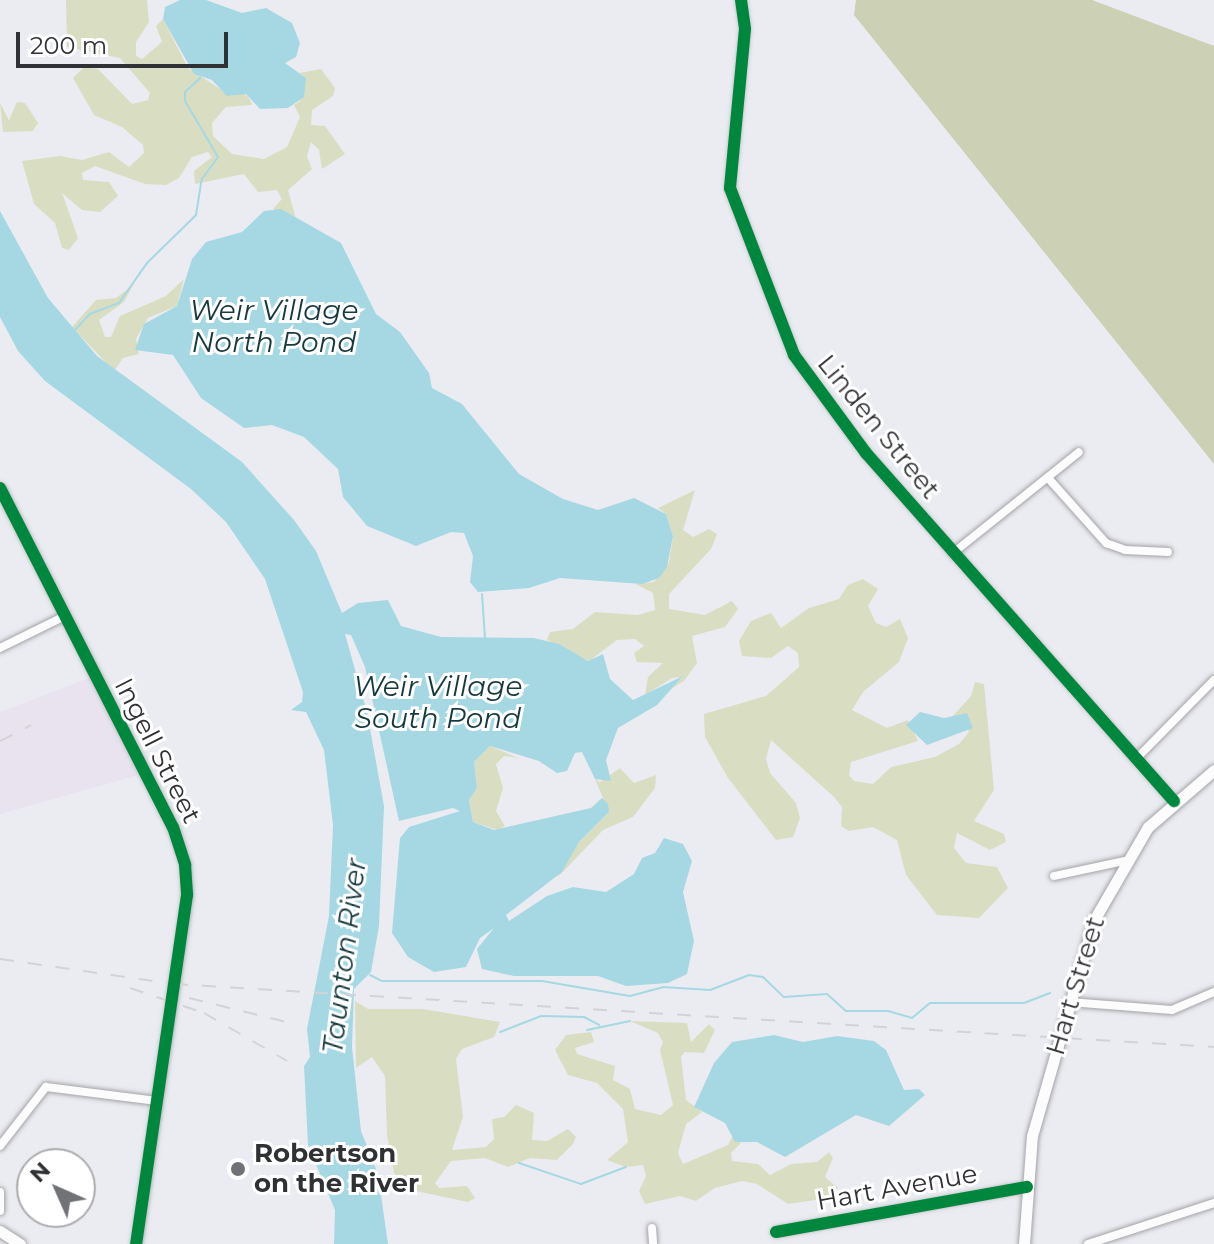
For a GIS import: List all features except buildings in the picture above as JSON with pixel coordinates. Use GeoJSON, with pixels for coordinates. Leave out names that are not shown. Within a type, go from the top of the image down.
{"type":"FeatureCollection","features":[{"type":"Feature","properties":{"kind":"main road","name":"Hart Street"},"geometry":{"type":"LineString","coordinates":[[1024,1244],[1032,1136],[1094,920],[1124,861],[1174,801],[1214,770]]}},
{"type":"Feature","properties":{"kind":"main road"},"geometry":{"type":"LineString","coordinates":[[0,1231],[20,1244]]}},
{"type":"Feature","properties":{"kind":"street","name":"Linden Street"},"geometry":{"type":"LineString","coordinates":[[741,0],[745,29],[729,165],[742,230],[804,374],[953,553],[1174,801]]}},
{"type":"Feature","properties":{"kind":"street"},"geometry":{"type":"LineString","coordinates":[[953,553],[1079,452]]}},
{"type":"Feature","properties":{"kind":"street"},"geometry":{"type":"LineString","coordinates":[[1049,479],[1106,543],[1168,552]]}},
{"type":"Feature","properties":{"kind":"street","name":"Ingell Street"},"geometry":{"type":"LineString","coordinates":[[0,488],[173,827],[185,865],[187,895],[136,1244]]}},
{"type":"Feature","properties":{"kind":"street"},"geometry":{"type":"LineString","coordinates":[[0,648],[65,616]]}},
{"type":"Feature","properties":{"kind":"street"},"geometry":{"type":"LineString","coordinates":[[1136,759],[1214,680]]}},
{"type":"Feature","properties":{"kind":"street"},"geometry":{"type":"LineString","coordinates":[[1054,876],[1124,861]]}},
{"type":"Feature","properties":{"kind":"street"},"geometry":{"type":"LineString","coordinates":[[1068,1002],[1172,1010],[1214,992]]}},
{"type":"Feature","properties":{"kind":"street"},"geometry":{"type":"LineString","coordinates":[[0,1146],[46,1087],[157,1101]]}},
{"type":"Feature","properties":{"kind":"street","name":"Hart Avenue"},"geometry":{"type":"LineString","coordinates":[[776,1232],[1027,1187]]}},
{"type":"Feature","properties":{"kind":"street"},"geometry":{"type":"LineString","coordinates":[[0,1192],[0,1211]]}},
{"type":"Feature","properties":{"kind":"street"},"geometry":{"type":"LineString","coordinates":[[1088,1244],[1214,1203]]}},
{"type":"Feature","properties":{"kind":"street"},"geometry":{"type":"LineString","coordinates":[[652,1228],[653,1244]]}},
{"type":"Feature","properties":{"kind":"shaded area"},"geometry":{"type":"Polygon","coordinates":[[[89,678],[139,775],[0,814],[0,712],[89,678]]]}},
{"type":"Feature","properties":{"kind":"green space"},"geometry":{"type":"Polygon","coordinates":[[[66,0],[147,0],[149,22],[136,42],[136,56],[142,59],[162,42],[156,26],[163,19],[188,68],[231,96],[243,92],[249,98],[252,105],[226,107],[212,123],[213,136],[232,154],[264,159],[287,147],[300,117],[294,105],[300,101],[303,75],[299,73],[321,69],[335,88],[333,96],[312,110],[311,125],[325,126],[345,154],[322,169],[319,150],[311,142],[307,156],[312,169],[288,190],[296,219],[273,209],[282,199],[277,190],[258,192],[244,174],[195,184],[194,171],[212,157],[208,152],[192,157],[179,178],[166,185],[145,184],[95,166],[82,173],[83,180],[109,182],[118,196],[100,212],[82,210],[62,193],[78,238],[69,250],[62,248],[55,223],[34,204],[22,161],[60,156],[82,160],[109,152],[129,167],[144,153],[143,145],[122,127],[94,115],[73,78],[84,67],[98,69],[132,104],[148,100],[150,93],[120,58],[67,47],[66,0]]]}},
{"type":"Feature","properties":{"kind":"green space"},"geometry":{"type":"Polygon","coordinates":[[[856,0],[1092,0],[1214,46],[1214,464],[854,15],[856,0]]]}},
{"type":"Feature","properties":{"kind":"green space"},"geometry":{"type":"Polygon","coordinates":[[[17,102],[25,103],[38,123],[33,131],[3,132],[0,103],[9,120],[17,102]]]}},
{"type":"Feature","properties":{"kind":"green space"},"geometry":{"type":"Polygon","coordinates":[[[184,279],[177,306],[148,318],[136,339],[139,354],[123,358],[114,371],[72,327],[96,300],[116,298],[133,285],[124,302],[99,320],[105,337],[111,337],[120,316],[166,296],[184,279]]]}},
{"type":"Feature","properties":{"kind":"green space"},"geometry":{"type":"Polygon","coordinates":[[[695,490],[683,530],[693,537],[709,529],[717,534],[711,549],[669,594],[669,609],[705,615],[732,601],[738,609],[725,627],[692,636],[697,663],[684,681],[671,689],[682,677],[672,678],[645,695],[648,677],[663,663],[637,662],[634,653],[644,646],[635,639],[617,640],[589,661],[547,640],[550,632],[573,629],[595,612],[638,615],[655,610],[653,593],[636,584],[654,582],[669,562],[673,536],[666,514],[658,508],[695,490]]]}},
{"type":"Feature","properties":{"kind":"green space"},"geometry":{"type":"Polygon","coordinates":[[[863,579],[878,589],[868,606],[876,623],[886,627],[900,619],[908,638],[899,662],[863,692],[852,710],[887,728],[908,720],[918,741],[851,762],[849,775],[854,781],[873,784],[891,767],[935,757],[959,744],[969,732],[962,714],[951,718],[971,696],[975,682],[984,684],[994,790],[974,821],[1004,834],[1006,842],[990,850],[957,833],[954,848],[966,863],[997,867],[1008,888],[979,918],[937,915],[906,875],[897,840],[873,827],[849,831],[841,826],[842,807],[834,797],[771,740],[766,759],[770,773],[796,803],[800,818],[793,837],[776,840],[728,778],[705,737],[704,714],[766,696],[799,667],[798,653],[788,646],[771,658],[742,656],[739,641],[751,621],[771,613],[781,628],[809,608],[839,599],[848,585],[863,579]]]}},
{"type":"Feature","properties":{"kind":"green space"},"geometry":{"type":"Polygon","coordinates":[[[490,746],[518,758],[504,756],[496,764],[503,788],[496,811],[505,826],[497,830],[473,822],[469,800],[477,788],[474,762],[490,746]]]}},
{"type":"Feature","properties":{"kind":"green space"},"geometry":{"type":"Polygon","coordinates":[[[620,768],[634,783],[656,775],[655,788],[633,817],[603,830],[557,878],[579,842],[609,812],[595,779],[600,782],[620,768]]]}},
{"type":"Feature","properties":{"kind":"green space"},"geometry":{"type":"Polygon","coordinates":[[[355,1001],[368,1009],[423,1009],[500,1022],[494,1037],[462,1049],[456,1059],[463,1117],[452,1150],[486,1147],[494,1139],[492,1119],[504,1117],[516,1105],[534,1113],[532,1140],[547,1141],[568,1129],[576,1137],[573,1144],[557,1160],[530,1158],[508,1167],[485,1158],[451,1161],[435,1183],[439,1188],[467,1186],[475,1198],[468,1202],[406,1189],[394,1173],[387,1135],[385,1076],[372,1057],[356,1068],[355,1001]]]}},
{"type":"Feature","properties":{"kind":"green space"},"geometry":{"type":"Polygon","coordinates":[[[630,1021],[687,1023],[691,1042],[709,1024],[715,1030],[704,1053],[685,1052],[681,1057],[686,1100],[702,1112],[686,1124],[678,1153],[683,1164],[728,1145],[732,1137],[741,1143],[731,1153],[732,1161],[758,1164],[770,1175],[791,1164],[817,1162],[829,1152],[833,1158],[825,1177],[838,1188],[822,1199],[788,1204],[757,1184],[742,1181],[715,1188],[696,1201],[680,1196],[645,1204],[639,1191],[646,1176],[643,1165],[626,1167],[607,1160],[628,1142],[623,1109],[597,1083],[568,1075],[555,1050],[566,1035],[591,1032],[594,1042],[575,1048],[577,1054],[615,1066],[613,1080],[630,1089],[635,1109],[661,1115],[673,1105],[660,1050],[663,1042],[658,1033],[630,1021]]]}},
{"type":"Feature","properties":{"kind":"water"},"geometry":{"type":"Polygon","coordinates":[[[180,0],[206,0],[242,13],[266,8],[292,23],[300,43],[296,57],[285,63],[306,78],[304,97],[288,108],[260,109],[246,94],[227,96],[212,80],[194,74],[163,19],[165,7],[180,0]]]}},
{"type":"Feature","properties":{"kind":"water","name":"Weir Village North Pond"},"geometry":{"type":"Polygon","coordinates":[[[281,209],[341,243],[376,314],[400,332],[429,373],[432,388],[462,404],[519,474],[563,499],[598,510],[634,498],[666,514],[673,536],[667,567],[659,578],[642,584],[560,578],[529,588],[478,592],[470,582],[473,556],[464,533],[451,532],[416,546],[367,526],[343,497],[338,469],[304,437],[272,425],[244,428],[201,398],[173,355],[135,350],[144,324],[177,306],[192,259],[206,242],[242,232],[264,211],[281,209]]]}},
{"type":"Feature","properties":{"kind":"water"},"geometry":{"type":"Polygon","coordinates":[[[0,211],[48,298],[97,356],[242,462],[294,520],[316,551],[342,613],[358,603],[388,600],[401,626],[441,637],[534,638],[559,644],[588,661],[603,654],[610,679],[633,700],[683,676],[657,705],[618,728],[606,760],[611,781],[595,779],[582,752],[575,753],[567,771],[557,773],[539,761],[490,746],[474,762],[477,788],[469,800],[473,822],[494,830],[591,808],[602,798],[608,804],[609,812],[579,842],[562,872],[506,915],[509,921],[547,896],[573,887],[606,892],[634,874],[642,858],[655,853],[664,838],[683,844],[692,861],[683,892],[694,941],[687,974],[668,983],[626,986],[598,976],[514,976],[482,969],[477,949],[494,928],[480,938],[466,967],[434,972],[408,957],[392,933],[400,838],[409,827],[460,811],[453,808],[399,821],[365,667],[351,635],[345,634],[367,712],[384,806],[379,926],[371,972],[354,989],[352,1047],[361,1131],[378,1174],[388,1244],[334,1244],[335,1210],[308,1145],[304,1066],[310,1057],[307,1029],[329,916],[333,825],[324,750],[306,712],[291,710],[302,702],[303,692],[265,579],[226,522],[191,489],[45,381],[18,351],[0,317],[0,211]]]}},
{"type":"Feature","properties":{"kind":"water"},"geometry":{"type":"Polygon","coordinates":[[[920,712],[944,718],[967,713],[973,728],[927,745],[906,725],[920,712]]]}},
{"type":"Feature","properties":{"kind":"water"},"geometry":{"type":"Polygon","coordinates":[[[774,1035],[803,1042],[837,1036],[874,1041],[886,1050],[904,1090],[919,1089],[925,1095],[889,1126],[856,1115],[785,1157],[757,1142],[735,1142],[725,1123],[694,1107],[714,1063],[732,1042],[774,1035]]]}},
{"type":"Feature","properties":{"kind":"waterway"},"geometry":{"type":"LineString","coordinates":[[75,330],[90,314],[119,303],[147,263],[196,215],[202,179],[218,157],[185,101],[185,92],[200,78]]}},
{"type":"Feature","properties":{"kind":"waterway"},"geometry":{"type":"LineString","coordinates":[[482,594],[485,638]]}},
{"type":"Feature","properties":{"kind":"waterway","name":"Taunton River"},"geometry":{"type":"LineString","coordinates":[[370,975],[382,981],[542,981],[630,996],[663,987],[710,990],[749,975],[763,977],[784,997],[827,994],[846,1011],[888,1011],[912,1018],[930,1003],[1024,1003],[1050,993]]}},
{"type":"Feature","properties":{"kind":"waterway"},"geometry":{"type":"LineString","coordinates":[[500,1032],[541,1016],[584,1017],[599,1025]]}},
{"type":"Feature","properties":{"kind":"waterway"},"geometry":{"type":"LineString","coordinates":[[587,1030],[630,1021]]}},
{"type":"Feature","properties":{"kind":"waterway"},"geometry":{"type":"LineString","coordinates":[[519,1163],[581,1184],[626,1167]]}},
{"type":"Feature","properties":{"kind":"railway"},"geometry":{"type":"LineString","coordinates":[[0,741],[31,725]]}},
{"type":"Feature","properties":{"kind":"railway"},"geometry":{"type":"LineString","coordinates":[[0,959],[174,984],[1214,1047]]}},
{"type":"Feature","properties":{"kind":"railway"},"geometry":{"type":"LineString","coordinates":[[130,988],[204,1013],[287,1061]]}},
{"type":"Feature","properties":{"kind":"railway"},"geometry":{"type":"LineString","coordinates":[[189,998],[295,1024]]}},
{"type":"Feature","properties":{"kind":"cycle path"},"geometry":{"type":"LineString","coordinates":[[741,0],[745,29],[730,188],[794,355],[866,453],[1174,801]]}},
{"type":"Feature","properties":{"kind":"cycle path"},"geometry":{"type":"LineString","coordinates":[[0,488],[173,827],[185,865],[187,895],[136,1244]]}},
{"type":"Feature","properties":{"kind":"cycle path"},"geometry":{"type":"LineString","coordinates":[[776,1232],[1027,1187]]}},
{"type":"Feature","properties":{"kind":"place","name":"Robertson on the River"},"geometry":{"type":"Point","coordinates":[238,1169]}},
{"type":"Feature","properties":{"kind":"water label","name":"Weir Village South Pond"},"geometry":{"type":"Point","coordinates":[438,702]}}]}
